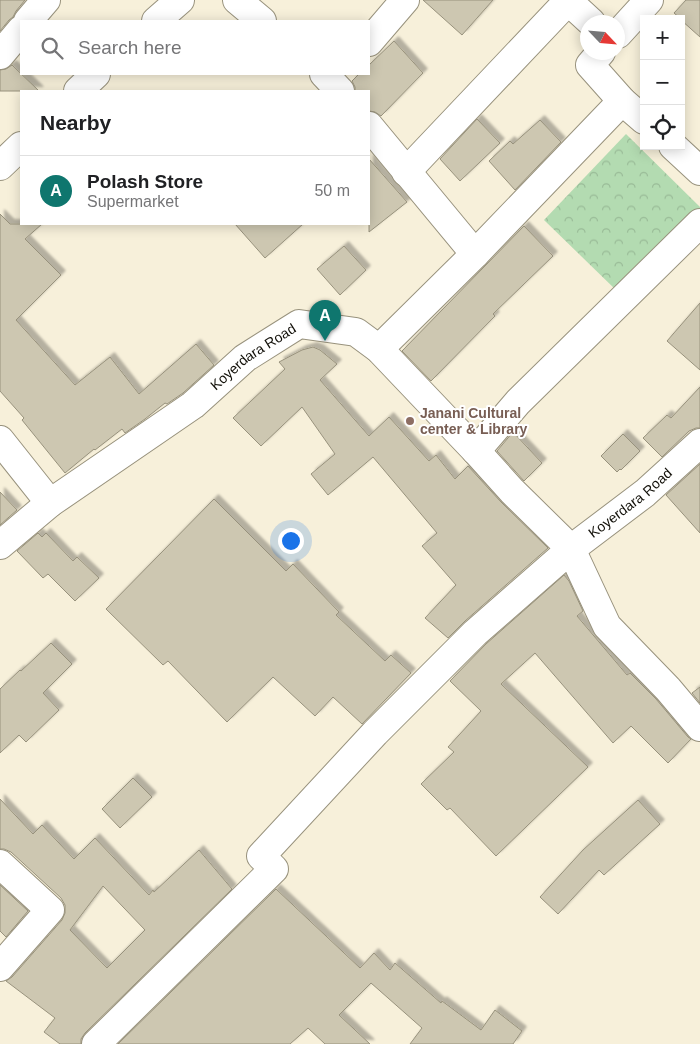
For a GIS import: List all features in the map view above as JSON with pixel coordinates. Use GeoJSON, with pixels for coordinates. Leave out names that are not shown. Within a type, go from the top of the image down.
{"type":"FeatureCollection","features":[{"type":"Feature","properties":{"kind":"street"},"geometry":{"type":"LineString","coordinates":[[29,20],[46,0]]}},
{"type":"Feature","properties":{"kind":"street"},"geometry":{"type":"LineString","coordinates":[[157,20],[180,0]]}},
{"type":"Feature","properties":{"kind":"street"},"geometry":{"type":"LineString","coordinates":[[237,0],[261,20]]}},
{"type":"Feature","properties":{"kind":"street"},"geometry":{"type":"LineString","coordinates":[[370,41],[405,0]]}},
{"type":"Feature","properties":{"kind":"street"},"geometry":{"type":"LineString","coordinates":[[406,172],[567,0],[583,15]]}},
{"type":"Feature","properties":{"kind":"street"},"geometry":{"type":"LineString","coordinates":[[625,26],[649,0]]}},
{"type":"Feature","properties":{"kind":"street"},"geometry":{"type":"LineString","coordinates":[[0,55],[20,31]]}},
{"type":"Feature","properties":{"kind":"street"},"geometry":{"type":"LineString","coordinates":[[594,60],[590,65],[622,101],[640,117]]}},
{"type":"Feature","properties":{"kind":"street"},"geometry":{"type":"LineString","coordinates":[[79,90],[95,75]]}},
{"type":"Feature","properties":{"kind":"street"},"geometry":{"type":"LineString","coordinates":[[379,349],[475,254],[622,101]]}},
{"type":"Feature","properties":{"kind":"street"},"geometry":{"type":"LineString","coordinates":[[370,127],[475,254]]}},
{"type":"Feature","properties":{"kind":"street"},"geometry":{"type":"LineString","coordinates":[[0,166],[20,147]]}},
{"type":"Feature","properties":{"kind":"street"},"geometry":{"type":"LineString","coordinates":[[678,150],[700,170]]}},
{"type":"Feature","properties":{"kind":"street"},"geometry":{"type":"LineString","coordinates":[[476,451],[518,402],[700,223]]}},
{"type":"Feature","properties":{"kind":"street","name":"Koyerdara Road"},"geometry":{"type":"LineString","coordinates":[[0,545],[50,503],[193,405],[245,358],[299,324],[356,332],[379,349],[512,491],[570,549],[645,493],[700,443]]}},
{"type":"Feature","properties":{"kind":"street"},"geometry":{"type":"LineString","coordinates":[[0,440],[50,503]]}},
{"type":"Feature","properties":{"kind":"street"},"geometry":{"type":"LineString","coordinates":[[96,1044],[274,869],[261,856],[375,733],[475,633],[570,549],[607,626],[668,689],[700,727]]}},
{"type":"Feature","properties":{"kind":"street"},"geometry":{"type":"LineString","coordinates":[[0,864],[50,910],[0,967]]}},
{"type":"Feature","properties":{"kind":"green space"},"geometry":{"type":"Polygon","coordinates":[[[626,134],[640,150],[642,150],[700,207],[617,291],[544,220],[626,134]]]}},
{"type":"Feature","properties":{"kind":"building"},"geometry":{"type":"Polygon","coordinates":[[[0,0],[25,0],[0,31],[0,0]]]}},
{"type":"Feature","properties":{"kind":"building"},"geometry":{"type":"Polygon","coordinates":[[[423,0],[493,0],[462,35],[423,0]]]}},
{"type":"Feature","properties":{"kind":"building"},"geometry":{"type":"Polygon","coordinates":[[[686,0],[700,0],[700,37],[685,24],[685,15],[676,15],[674,13],[686,0]]]}},
{"type":"Feature","properties":{"kind":"building"},"geometry":{"type":"Polygon","coordinates":[[[394,41],[423,73],[381,116],[370,111],[370,90],[355,90],[352,81],[358,75],[370,75],[370,64],[394,41]]]}},
{"type":"Feature","properties":{"kind":"building"},"geometry":{"type":"Polygon","coordinates":[[[12,65],[20,75],[22,75],[38,90],[0,91],[0,70],[12,65]]]}},
{"type":"Feature","properties":{"kind":"building"},"geometry":{"type":"Polygon","coordinates":[[[477,119],[500,143],[460,181],[440,159],[477,119]]]}},
{"type":"Feature","properties":{"kind":"building"},"geometry":{"type":"Polygon","coordinates":[[[540,120],[561,142],[515,190],[489,161],[510,141],[513,144],[540,120]]]}},
{"type":"Feature","properties":{"kind":"building"},"geometry":{"type":"Polygon","coordinates":[[[370,160],[407,202],[369,232],[370,225],[370,160]]]}},
{"type":"Feature","properties":{"kind":"building"},"geometry":{"type":"Polygon","coordinates":[[[0,214],[10,224],[41,225],[25,239],[61,275],[16,320],[75,385],[110,357],[139,394],[196,344],[214,365],[183,393],[167,404],[165,403],[125,433],[122,429],[65,473],[22,420],[24,418],[0,391],[0,214]]]}},
{"type":"Feature","properties":{"kind":"building"},"geometry":{"type":"Polygon","coordinates":[[[236,225],[302,225],[265,258],[236,225]]]}},
{"type":"Feature","properties":{"kind":"building"},"geometry":{"type":"Polygon","coordinates":[[[524,226],[553,256],[493,314],[495,316],[431,381],[402,351],[524,226]]]}},
{"type":"Feature","properties":{"kind":"building"},"geometry":{"type":"Polygon","coordinates":[[[344,246],[366,270],[340,295],[317,269],[344,246]]]}},
{"type":"Feature","properties":{"kind":"building"},"geometry":{"type":"Polygon","coordinates":[[[700,303],[700,370],[667,341],[700,303]]]}},
{"type":"Feature","properties":{"kind":"building"},"geometry":{"type":"Polygon","coordinates":[[[313,347],[320,350],[337,364],[320,380],[369,436],[389,417],[429,461],[436,455],[455,479],[468,466],[501,502],[548,548],[448,638],[425,618],[456,585],[422,546],[437,533],[373,457],[328,495],[311,474],[335,454],[302,407],[261,446],[233,418],[285,369],[279,362],[302,350],[313,347]]]}},
{"type":"Feature","properties":{"kind":"building"},"geometry":{"type":"Polygon","coordinates":[[[700,387],[700,428],[689,431],[662,457],[643,438],[667,415],[671,418],[700,387]]]}},
{"type":"Feature","properties":{"kind":"building"},"geometry":{"type":"Polygon","coordinates":[[[513,432],[542,463],[524,481],[497,451],[513,432]]]}},
{"type":"Feature","properties":{"kind":"building"},"geometry":{"type":"Polygon","coordinates":[[[623,434],[640,451],[617,472],[601,456],[623,434]]]}},
{"type":"Feature","properties":{"kind":"building"},"geometry":{"type":"Polygon","coordinates":[[[700,464],[700,533],[666,495],[700,464]]]}},
{"type":"Feature","properties":{"kind":"building"},"geometry":{"type":"Polygon","coordinates":[[[0,492],[17,510],[0,525],[0,492]]]}},
{"type":"Feature","properties":{"kind":"building"},"geometry":{"type":"Polygon","coordinates":[[[214,499],[286,571],[293,564],[339,612],[336,615],[385,661],[391,655],[411,673],[362,724],[333,697],[315,716],[273,677],[227,722],[168,661],[163,665],[106,609],[214,499]]]}},
{"type":"Feature","properties":{"kind":"building"},"geometry":{"type":"Polygon","coordinates":[[[38,533],[42,537],[46,533],[73,561],[77,557],[99,578],[75,601],[48,574],[43,578],[17,551],[38,533]]]}},
{"type":"Feature","properties":{"kind":"building"},"geometry":{"type":"Polygon","coordinates":[[[564,575],[569,581],[583,611],[577,616],[627,675],[630,673],[656,699],[691,739],[668,763],[631,726],[613,743],[535,653],[501,684],[588,767],[496,856],[450,808],[447,810],[421,784],[454,752],[448,747],[481,711],[450,681],[486,644],[564,575]]]}},
{"type":"Feature","properties":{"kind":"building"},"geometry":{"type":"Polygon","coordinates":[[[51,643],[72,664],[43,693],[59,710],[26,742],[19,735],[0,753],[0,689],[51,643]]]}},
{"type":"Feature","properties":{"kind":"building"},"geometry":{"type":"Polygon","coordinates":[[[700,687],[700,703],[692,693],[700,687]]]}},
{"type":"Feature","properties":{"kind":"building"},"geometry":{"type":"Polygon","coordinates":[[[133,778],[152,797],[120,828],[102,809],[133,778]]]}},
{"type":"Feature","properties":{"kind":"building"},"geometry":{"type":"Polygon","coordinates":[[[0,799],[33,834],[42,825],[74,859],[95,838],[149,895],[199,850],[232,889],[85,1033],[81,1039],[81,1044],[60,1044],[44,1032],[55,1018],[6,981],[12,977],[62,920],[65,913],[65,905],[61,898],[11,852],[0,849],[0,799]],[[103,886],[70,930],[107,968],[145,930],[103,886]]]}},
{"type":"Feature","properties":{"kind":"building"},"geometry":{"type":"Polygon","coordinates":[[[638,800],[660,824],[604,875],[599,870],[558,914],[540,897],[583,850],[638,800]]]}},
{"type":"Feature","properties":{"kind":"building"},"geometry":{"type":"Polygon","coordinates":[[[0,885],[28,911],[6,937],[0,931],[0,885]]]}},
{"type":"Feature","properties":{"kind":"building"},"geometry":{"type":"Polygon","coordinates":[[[276,889],[360,968],[374,953],[390,970],[395,963],[441,1003],[442,1001],[481,1030],[495,1010],[522,1031],[513,1044],[410,1044],[422,1028],[371,983],[339,1015],[370,1044],[325,1044],[308,1028],[290,1044],[118,1044],[276,889]]]}},
{"type":"Feature","properties":{"kind":"place","name":"Polash Store"},"geometry":{"type":"Point","coordinates":[325,341]}},
{"type":"Feature","properties":{"kind":"place","name":"Janani Cultural center & Library"},"geometry":{"type":"Point","coordinates":[410,421]}}]}
